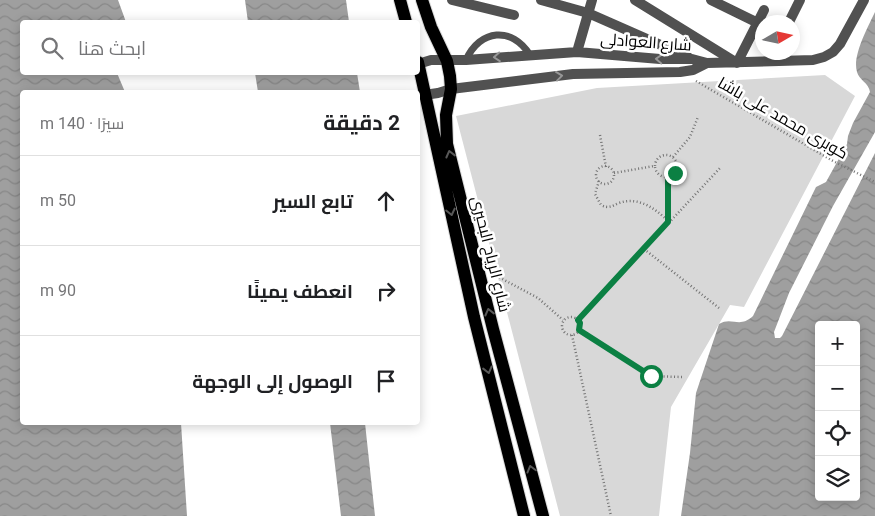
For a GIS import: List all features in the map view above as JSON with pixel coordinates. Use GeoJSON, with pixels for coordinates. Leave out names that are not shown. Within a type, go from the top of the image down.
{"type":"FeatureCollection","features":[{"type":"Feature","properties":{"kind":"main road"},"geometry":{"type":"LineString","coordinates":[[400,0],[405,20]]}},
{"type":"Feature","properties":{"kind":"main road","name":"شارع الرياح البحيرى"},"geometry":{"type":"LineString","coordinates":[[422,0],[431,27],[446,61],[451,88],[445,132],[477,264],[543,516]]}},
{"type":"Feature","properties":{"kind":"main road","name":"شارع الرياح البحيرى"},"geometry":{"type":"LineString","coordinates":[[420,74],[474,316],[524,516]]}},
{"type":"Feature","properties":{"kind":"street"},"geometry":{"type":"LineString","coordinates":[[452,0],[476,3],[514,15]]}},
{"type":"Feature","properties":{"kind":"street"},"geometry":{"type":"LineString","coordinates":[[541,0],[557,2],[588,13],[692,59]]}},
{"type":"Feature","properties":{"kind":"street"},"geometry":{"type":"LineString","coordinates":[[577,52],[592,0]]}},
{"type":"Feature","properties":{"kind":"street"},"geometry":{"type":"LineString","coordinates":[[635,0],[737,63]]}},
{"type":"Feature","properties":{"kind":"street"},"geometry":{"type":"LineString","coordinates":[[711,0],[755,22]]}},
{"type":"Feature","properties":{"kind":"street"},"geometry":{"type":"LineString","coordinates":[[792,15],[800,0]]}},
{"type":"Feature","properties":{"kind":"street"},"geometry":{"type":"LineString","coordinates":[[800,59],[814,60],[833,52],[840,44],[864,0]]}},
{"type":"Feature","properties":{"kind":"street"},"geometry":{"type":"LineString","coordinates":[[762,15],[764,10]]}},
{"type":"Feature","properties":{"kind":"street"},"geometry":{"type":"LineString","coordinates":[[737,63],[755,29]]}},
{"type":"Feature","properties":{"kind":"street","name":"شارع العوادلى"},"geometry":{"type":"LineString","coordinates":[[420,63],[431,60],[466,60],[577,52],[660,59],[692,59],[707,64]]}},
{"type":"Feature","properties":{"kind":"street"},"geometry":{"type":"LineString","coordinates":[[707,64],[737,63],[755,60]]}},
{"type":"Feature","properties":{"kind":"street","name":"شارع العوادلى"},"geometry":{"type":"LineString","coordinates":[[424,95],[438,93],[451,88],[573,74],[680,72],[707,64]]}},
{"type":"Feature","properties":{"kind":"lane"},"geometry":{"type":"LineString","coordinates":[[466,60],[470,50],[477,42],[486,37],[496,35],[507,36],[516,40],[524,46],[530,55]]}},
{"type":"Feature","properties":{"kind":"path","name":"كوبرى محمد على باشا"},"geometry":{"type":"LineString","coordinates":[[680,72],[833,161],[875,182]]}},
{"type":"Feature","properties":{"kind":"path"},"geometry":{"type":"LineString","coordinates":[[673,157],[690,137],[698,117]]}},
{"type":"Feature","properties":{"kind":"path"},"geometry":{"type":"LineString","coordinates":[[600,135],[606,167],[613,173],[609,183],[602,184],[596,175],[602,167],[606,167]]}},
{"type":"Feature","properties":{"kind":"path"},"geometry":{"type":"LineString","coordinates":[[665,155],[673,157],[676,160],[677,169],[675,173],[668,178],[657,174],[654,166],[657,158],[665,155]]}},
{"type":"Feature","properties":{"kind":"path"},"geometry":{"type":"LineString","coordinates":[[613,173],[654,166]]}},
{"type":"Feature","properties":{"kind":"path"},"geometry":{"type":"LineString","coordinates":[[578,320],[668,222],[721,168]]}},
{"type":"Feature","properties":{"kind":"path"},"geometry":{"type":"LineString","coordinates":[[668,178],[668,222]]}},
{"type":"Feature","properties":{"kind":"path"},"geometry":{"type":"LineString","coordinates":[[599,181],[595,194],[601,205],[612,208],[628,201],[638,202],[656,210],[668,222]]}},
{"type":"Feature","properties":{"kind":"path"},"geometry":{"type":"LineString","coordinates":[[644,249],[719,308]]}},
{"type":"Feature","properties":{"kind":"path"},"geometry":{"type":"LineString","coordinates":[[477,264],[538,298],[563,320]]}},
{"type":"Feature","properties":{"kind":"path"},"geometry":{"type":"LineString","coordinates":[[569,316],[580,323],[579,330],[572,335],[563,331],[561,326],[563,320],[569,316]]}},
{"type":"Feature","properties":{"kind":"path"},"geometry":{"type":"LineString","coordinates":[[579,330],[651,376],[682,378]]}},
{"type":"Feature","properties":{"kind":"path"},"geometry":{"type":"LineString","coordinates":[[572,335],[611,516]]}},
{"type":"Feature","properties":{"kind":"shaded area"},"geometry":{"type":"Polygon","coordinates":[[[825,75],[855,96],[744,307],[730,305],[671,407],[659,516],[560,516],[456,116],[597,88],[825,75]]]}},
{"type":"Feature","properties":{"kind":"water"},"geometry":{"type":"Polygon","coordinates":[[[0,0],[118,0],[125,20],[20,20],[20,75],[118,75],[124,90],[20,90],[20,425],[181,425],[187,516],[0,516],[0,0]]]}},
{"type":"Feature","properties":{"kind":"water"},"geometry":{"type":"Polygon","coordinates":[[[245,0],[346,0],[349,20],[248,20],[245,0]]]}},
{"type":"Feature","properties":{"kind":"water"},"geometry":{"type":"Polygon","coordinates":[[[875,12],[875,132],[833,206],[789,293],[774,332],[775,338],[782,336],[875,153],[875,516],[681,516],[696,393],[719,324],[728,321],[744,322],[753,316],[816,187],[826,182],[847,144],[853,123],[870,92],[868,86],[858,75],[856,65],[865,33],[875,12]]]}},
{"type":"Feature","properties":{"kind":"water"},"geometry":{"type":"Polygon","coordinates":[[[255,75],[357,75],[360,90],[258,90],[255,75]]]}},
{"type":"Feature","properties":{"kind":"water"},"geometry":{"type":"Polygon","coordinates":[[[330,425],[365,425],[375,516],[341,516],[330,425]]]}},
{"type":"Feature","properties":{"kind":"route"},"geometry":{"type":"LineString","coordinates":[[651,376],[579,330],[580,323],[578,320],[668,222],[668,178],[675,173]]}}]}
